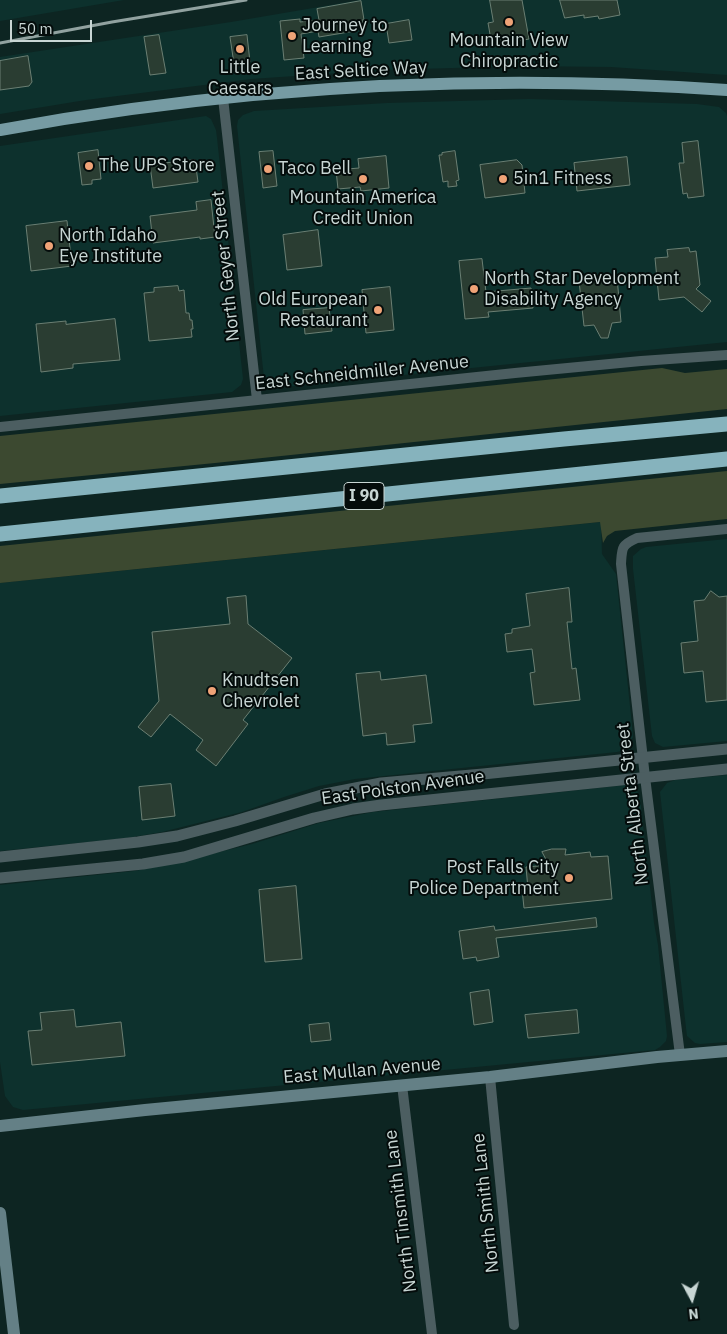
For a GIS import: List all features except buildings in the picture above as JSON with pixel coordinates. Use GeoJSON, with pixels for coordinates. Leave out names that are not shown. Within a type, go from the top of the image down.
{"type":"FeatureCollection","features":[{"type":"Feature","properties":{"kind":"highway","name":"I 90"},"geometry":{"type":"LineString","coordinates":[[0,496],[727,424]]}},
{"type":"Feature","properties":{"kind":"highway","name":"I 90"},"geometry":{"type":"LineString","coordinates":[[0,534],[727,459]]}},
{"type":"Feature","properties":{"kind":"main road","name":"East Seltice Way"},"geometry":{"type":"LineString","coordinates":[[0,130],[150,106],[267,94],[398,86],[489,83],[590,83],[727,90]]}},
{"type":"Feature","properties":{"kind":"main road","name":"East Mullan Avenue"},"geometry":{"type":"LineString","coordinates":[[0,1126],[490,1077],[727,1051]]}},
{"type":"Feature","properties":{"kind":"main road"},"geometry":{"type":"LineString","coordinates":[[0,1213],[14,1334]]}},
{"type":"Feature","properties":{"kind":"street","name":"North Geyer Street"},"geometry":{"type":"LineString","coordinates":[[223,98],[257,400]]}},
{"type":"Feature","properties":{"kind":"street","name":"East Schneidmiller Avenue"},"geometry":{"type":"LineString","coordinates":[[0,427],[641,361],[727,355]]}},
{"type":"Feature","properties":{"kind":"street","name":"North Alberta Street"},"geometry":{"type":"LineString","coordinates":[[680,1055],[645,777],[622,564],[622,549],[626,543],[637,538],[727,529]]}},
{"type":"Feature","properties":{"kind":"street","name":"East Polston Avenue"},"geometry":{"type":"LineString","coordinates":[[0,856],[138,842],[177,836],[325,794],[381,783],[727,749]]}},
{"type":"Feature","properties":{"kind":"street","name":"East Polston Avenue"},"geometry":{"type":"LineString","coordinates":[[0,878],[143,864],[184,857],[314,818],[353,809],[466,795],[727,769]]}},
{"type":"Feature","properties":{"kind":"street","name":"North Smith Lane"},"geometry":{"type":"LineString","coordinates":[[490,1077],[514,1325]]}},
{"type":"Feature","properties":{"kind":"street","name":"North Tinsmith Lane"},"geometry":{"type":"LineString","coordinates":[[402,1085],[432,1334]]}},
{"type":"Feature","properties":{"kind":"shaded area"},"geometry":{"type":"Polygon","coordinates":[[[0,0],[124,0],[0,21],[0,0]]]}},
{"type":"Feature","properties":{"kind":"shaded area"},"geometry":{"type":"Polygon","coordinates":[[[360,0],[727,0],[727,75],[611,67],[522,66],[383,70],[251,79],[86,100],[0,114],[0,57],[231,22],[360,0]]]}},
{"type":"Feature","properties":{"kind":"shaded area"},"geometry":{"type":"Polygon","coordinates":[[[529,99],[697,104],[719,107],[726,113],[727,342],[275,388],[266,382],[264,378],[237,126],[238,120],[243,115],[254,111],[387,103],[529,99]]]}},
{"type":"Feature","properties":{"kind":"shaded area"},"geometry":{"type":"Polygon","coordinates":[[[206,116],[211,119],[216,130],[243,379],[241,385],[232,392],[0,416],[0,146],[206,116]]]}},
{"type":"Feature","properties":{"kind":"shaded area"},"geometry":{"type":"Polygon","coordinates":[[[601,522],[602,554],[616,574],[632,725],[633,737],[625,750],[355,779],[319,786],[242,812],[162,832],[127,838],[0,851],[0,583],[601,522]]]}},
{"type":"Feature","properties":{"kind":"shaded area"},"geometry":{"type":"Polygon","coordinates":[[[727,539],[727,741],[663,747],[655,743],[652,736],[633,556],[646,547],[727,539]]]}},
{"type":"Feature","properties":{"kind":"shaded area"},"geometry":{"type":"Polygon","coordinates":[[[727,775],[727,1042],[700,1044],[695,1043],[687,1036],[660,792],[667,783],[675,780],[727,775]]]}},
{"type":"Feature","properties":{"kind":"shaded area"},"geometry":{"type":"Polygon","coordinates":[[[626,785],[632,786],[640,798],[658,945],[667,1036],[666,1041],[655,1050],[23,1110],[13,1107],[5,1096],[0,1062],[0,885],[134,871],[161,866],[252,844],[319,823],[373,812],[626,785]]]}},
{"type":"Feature","properties":{"kind":"green space"},"geometry":{"type":"Polygon","coordinates":[[[662,368],[685,373],[727,369],[727,409],[0,484],[0,436],[662,368]]]}},
{"type":"Feature","properties":{"kind":"green space"},"geometry":{"type":"Polygon","coordinates":[[[727,471],[727,519],[615,531],[607,536],[603,543],[600,522],[0,583],[0,546],[727,471]]]}},
{"type":"Feature","properties":{"kind":"railway"},"geometry":{"type":"LineString","coordinates":[[0,43],[246,0]]}},
{"type":"Feature","properties":{"kind":"place","name":"Mountain View Chiropractic"},"geometry":{"type":"Point","coordinates":[509,22]}},
{"type":"Feature","properties":{"kind":"place","name":"Journey to Learning"},"geometry":{"type":"Point","coordinates":[292,36]}},
{"type":"Feature","properties":{"kind":"place","name":"Little Caesars"},"geometry":{"type":"Point","coordinates":[240,49]}},
{"type":"Feature","properties":{"kind":"place","name":"The UPS Store"},"geometry":{"type":"Point","coordinates":[89,166]}},
{"type":"Feature","properties":{"kind":"place","name":"Taco Bell"},"geometry":{"type":"Point","coordinates":[268,169]}},
{"type":"Feature","properties":{"kind":"place","name":"Mountain America Credit Union"},"geometry":{"type":"Point","coordinates":[363,179]}},
{"type":"Feature","properties":{"kind":"place","name":"5in1 Fitness"},"geometry":{"type":"Point","coordinates":[503,179]}},
{"type":"Feature","properties":{"kind":"place","name":"North Idaho Eye Institute"},"geometry":{"type":"Point","coordinates":[49,246]}},
{"type":"Feature","properties":{"kind":"place","name":"North Star Development Disability Agency"},"geometry":{"type":"Point","coordinates":[474,289]}},
{"type":"Feature","properties":{"kind":"place","name":"Old European Restaurant"},"geometry":{"type":"Point","coordinates":[378,310]}},
{"type":"Feature","properties":{"kind":"place","name":"Knudtsen Chevrolet"},"geometry":{"type":"Point","coordinates":[212,691]}},
{"type":"Feature","properties":{"kind":"place","name":"Post Falls City Police Department"},"geometry":{"type":"Point","coordinates":[569,878]}}]}
